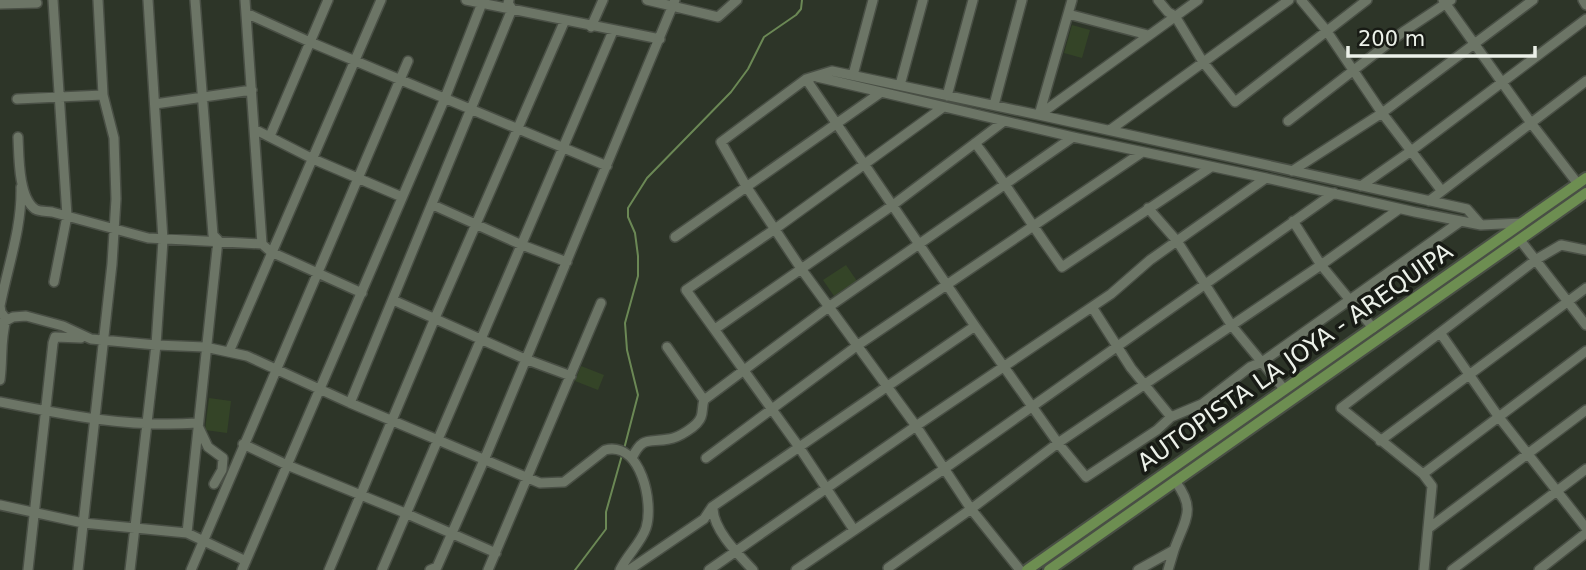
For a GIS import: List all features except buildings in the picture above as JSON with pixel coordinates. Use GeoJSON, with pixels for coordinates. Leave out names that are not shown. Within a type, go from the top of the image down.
{"type":"FeatureCollection","features":[{"type":"Feature","properties":{"kind":"main road","name":"AUTOPISTA LA JOYA - AREQUIPA"},"geometry":{"type":"LineString","coordinates":[[1027,570],[1582,181]]}},
{"type":"Feature","properties":{"kind":"main road","name":"AUTOPISTA LA JOYA - AREQUIPA"},"geometry":{"type":"LineString","coordinates":[[1049,570],[1586,193]]}},
{"type":"Feature","properties":{"kind":"street"},"geometry":{"type":"LineString","coordinates":[[53,0],[67,216],[54,282]]}},
{"type":"Feature","properties":{"kind":"street"},"geometry":{"type":"LineString","coordinates":[[78,570],[116,199],[114,138],[103,95],[98,0]]}},
{"type":"Feature","properties":{"kind":"street"},"geometry":{"type":"LineString","coordinates":[[130,570],[156,345],[163,240],[148,0]]}},
{"type":"Feature","properties":{"kind":"street"},"geometry":{"type":"LineString","coordinates":[[195,0],[213,235],[218,240]]}},
{"type":"Feature","properties":{"kind":"street"},"geometry":{"type":"LineString","coordinates":[[245,0],[262,244]]}},
{"type":"Feature","properties":{"kind":"street"},"geometry":{"type":"LineString","coordinates":[[270,136],[328,0]]}},
{"type":"Feature","properties":{"kind":"street"},"geometry":{"type":"LineString","coordinates":[[229,352],[381,0]]}},
{"type":"Feature","properties":{"kind":"street"},"geometry":{"type":"LineString","coordinates":[[466,0],[510,5],[591,27],[660,39]]}},
{"type":"Feature","properties":{"kind":"street"},"geometry":{"type":"LineString","coordinates":[[591,27],[603,0]]}},
{"type":"Feature","properties":{"kind":"street"},"geometry":{"type":"LineString","coordinates":[[647,0],[674,3],[718,17],[737,0]]}},
{"type":"Feature","properties":{"kind":"street"},"geometry":{"type":"LineString","coordinates":[[853,75],[873,0]]}},
{"type":"Feature","properties":{"kind":"street"},"geometry":{"type":"LineString","coordinates":[[900,85],[923,0]]}},
{"type":"Feature","properties":{"kind":"street"},"geometry":{"type":"LineString","coordinates":[[947,96],[973,0]]}},
{"type":"Feature","properties":{"kind":"street"},"geometry":{"type":"LineString","coordinates":[[994,105],[1022,0]]}},
{"type":"Feature","properties":{"kind":"street"},"geometry":{"type":"LineString","coordinates":[[1039,115],[1072,0]]}},
{"type":"Feature","properties":{"kind":"street"},"geometry":{"type":"LineString","coordinates":[[1158,0],[1175,16],[1203,62],[1235,102],[1367,0]]}},
{"type":"Feature","properties":{"kind":"street"},"geometry":{"type":"LineString","coordinates":[[1039,115],[1198,0]]}},
{"type":"Feature","properties":{"kind":"street"},"geometry":{"type":"LineString","coordinates":[[1110,130],[1289,0]]}},
{"type":"Feature","properties":{"kind":"street"},"geometry":{"type":"LineString","coordinates":[[1301,0],[1326,30],[1382,113],[1441,190]]}},
{"type":"Feature","properties":{"kind":"street"},"geometry":{"type":"LineString","coordinates":[[1292,171],[1382,113],[1533,0]]}},
{"type":"Feature","properties":{"kind":"street"},"geometry":{"type":"LineString","coordinates":[[1583,0],[1586,5]]}},
{"type":"Feature","properties":{"kind":"street"},"geometry":{"type":"LineString","coordinates":[[1287,121],[1446,1],[1474,45],[1531,123],[1582,181]]}},
{"type":"Feature","properties":{"kind":"street"},"geometry":{"type":"LineString","coordinates":[[5,3],[37,3]]}},
{"type":"Feature","properties":{"kind":"street"},"geometry":{"type":"LineString","coordinates":[[0,505],[83,523],[187,533],[244,565],[445,98],[482,3]]}},
{"type":"Feature","properties":{"kind":"street"},"geometry":{"type":"LineString","coordinates":[[430,570],[437,567],[485,458],[674,3]]}},
{"type":"Feature","properties":{"kind":"street"},"geometry":{"type":"LineString","coordinates":[[350,403],[473,108],[510,5]]}},
{"type":"Feature","properties":{"kind":"street"},"geometry":{"type":"LineString","coordinates":[[246,13],[607,166]]}},
{"type":"Feature","properties":{"kind":"street"},"geometry":{"type":"LineString","coordinates":[[1068,14],[1148,35]]}},
{"type":"Feature","properties":{"kind":"street"},"geometry":{"type":"LineString","coordinates":[[1361,186],[1586,19]]}},
{"type":"Feature","properties":{"kind":"street"},"geometry":{"type":"LineString","coordinates":[[329,570],[565,20]]}},
{"type":"Feature","properties":{"kind":"street"},"geometry":{"type":"LineString","coordinates":[[382,570],[613,31]]}},
{"type":"Feature","properties":{"kind":"street"},"geometry":{"type":"LineString","coordinates":[[191,570],[408,61]]}},
{"type":"Feature","properties":{"kind":"street"},"geometry":{"type":"LineString","coordinates":[[1020,570],[971,509],[916,426],[802,270],[746,186],[721,142],[811,78],[832,71],[1467,209],[1481,225]]}},
{"type":"Feature","properties":{"kind":"street"},"geometry":{"type":"LineString","coordinates":[[811,78],[1399,209],[1481,225],[1523,223]]}},
{"type":"Feature","properties":{"kind":"street"},"geometry":{"type":"LineString","coordinates":[[811,78],[836,125],[1058,443],[1086,477],[1157,430],[1171,416],[1202,404],[1461,221]]}},
{"type":"Feature","properties":{"kind":"street"},"geometry":{"type":"LineString","coordinates":[[1429,201],[1586,81]]}},
{"type":"Feature","properties":{"kind":"street"},"geometry":{"type":"LineString","coordinates":[[155,104],[252,90]]}},
{"type":"Feature","properties":{"kind":"street"},"geometry":{"type":"LineString","coordinates":[[675,237],[880,93]]}},
{"type":"Feature","properties":{"kind":"street"},"geometry":{"type":"LineString","coordinates":[[17,99],[103,95]]}},
{"type":"Feature","properties":{"kind":"street"},"geometry":{"type":"LineString","coordinates":[[854,530],[799,447],[686,290],[942,108]]}},
{"type":"Feature","properties":{"kind":"street"},"geometry":{"type":"LineString","coordinates":[[715,329],[893,205],[1003,122]]}},
{"type":"Feature","properties":{"kind":"street"},"geometry":{"type":"LineString","coordinates":[[254,129],[313,159],[402,197]]}},
{"type":"Feature","properties":{"kind":"street"},"geometry":{"type":"LineString","coordinates":[[0,380],[3,322],[0,306],[21,207],[18,136]]}},
{"type":"Feature","properties":{"kind":"street"},"geometry":{"type":"LineString","coordinates":[[632,458],[637,447],[647,440],[668,440],[692,427],[701,416],[704,400],[830,306],[1073,138]]}},
{"type":"Feature","properties":{"kind":"street"},"geometry":{"type":"LineString","coordinates":[[975,143],[1006,183],[1033,228],[1062,267],[1211,167]]}},
{"type":"Feature","properties":{"kind":"street"},"geometry":{"type":"LineString","coordinates":[[706,458],[858,345],[1141,153]]}},
{"type":"Feature","properties":{"kind":"street"},"geometry":{"type":"LineString","coordinates":[[20,178],[32,206],[38,211],[163,240],[218,240],[262,244],[271,252],[362,293]]}},
{"type":"Feature","properties":{"kind":"street"},"geometry":{"type":"LineString","coordinates":[[709,570],[1111,294],[1134,272],[1266,178]]}},
{"type":"Feature","properties":{"kind":"street"},"geometry":{"type":"LineString","coordinates":[[796,570],[944,469],[1334,193]]}},
{"type":"Feature","properties":{"kind":"street"},"geometry":{"type":"LineString","coordinates":[[433,205],[567,262]]}},
{"type":"Feature","properties":{"kind":"street"},"geometry":{"type":"LineString","coordinates":[[1148,208],[1177,241],[1232,326],[1284,389]]}},
{"type":"Feature","properties":{"kind":"street"},"geometry":{"type":"LineString","coordinates":[[888,568],[1058,443],[1399,209]]}},
{"type":"Feature","properties":{"kind":"street"},"geometry":{"type":"LineString","coordinates":[[1293,221],[1321,265],[1347,297],[1352,299],[1373,328]]}},
{"type":"Feature","properties":{"kind":"street"},"geometry":{"type":"LineString","coordinates":[[187,533],[218,240]]}},
{"type":"Feature","properties":{"kind":"street"},"geometry":{"type":"LineString","coordinates":[[1520,240],[1571,300],[1586,325]]}},
{"type":"Feature","properties":{"kind":"street"},"geometry":{"type":"LineString","coordinates":[[1424,570],[1432,486],[1423,474],[1341,408],[1537,259],[1561,245],[1586,250]]}},
{"type":"Feature","properties":{"kind":"street"},"geometry":{"type":"LineString","coordinates":[[1380,440],[1586,288]]}},
{"type":"Feature","properties":{"kind":"street"},"geometry":{"type":"LineString","coordinates":[[393,300],[480,340],[571,376]]}},
{"type":"Feature","properties":{"kind":"street"},"geometry":{"type":"LineString","coordinates":[[1571,300],[1586,301]]}},
{"type":"Feature","properties":{"kind":"street"},"geometry":{"type":"LineString","coordinates":[[488,570],[601,303]]}},
{"type":"Feature","properties":{"kind":"street"},"geometry":{"type":"LineString","coordinates":[[1092,307],[1119,345],[1119,351],[1171,416]]}},
{"type":"Feature","properties":{"kind":"street"},"geometry":{"type":"LineString","coordinates":[[3,322],[18,316],[36,318],[63,326],[91,339]]}},
{"type":"Feature","properties":{"kind":"street"},"geometry":{"type":"LineString","coordinates":[[629,570],[704,519],[712,507],[975,326]]}},
{"type":"Feature","properties":{"kind":"street"},"geometry":{"type":"LineString","coordinates":[[1441,334],[1498,416],[1586,530],[1539,570]]}},
{"type":"Feature","properties":{"kind":"street"},"geometry":{"type":"LineString","coordinates":[[28,570],[55,337],[62,336],[205,347],[247,356],[319,390],[540,483],[564,482],[605,450],[610,449],[632,458],[636,461],[643,481],[648,517],[643,535],[620,570]]}},
{"type":"Feature","properties":{"kind":"street"},"geometry":{"type":"LineString","coordinates":[[667,347],[704,400]]}},
{"type":"Feature","properties":{"kind":"street"},"geometry":{"type":"LineString","coordinates":[[1423,474],[1586,351]]}},
{"type":"Feature","properties":{"kind":"street"},"geometry":{"type":"LineString","coordinates":[[0,402],[94,419],[146,425],[197,423]]}},
{"type":"Feature","properties":{"kind":"street"},"geometry":{"type":"LineString","coordinates":[[1429,528],[1586,410]]}},
{"type":"Feature","properties":{"kind":"street"},"geometry":{"type":"LineString","coordinates":[[197,423],[208,447],[223,458],[222,470],[214,484]]}},
{"type":"Feature","properties":{"kind":"street"},"geometry":{"type":"LineString","coordinates":[[243,444],[496,553]]}},
{"type":"Feature","properties":{"kind":"street"},"geometry":{"type":"LineString","coordinates":[[1452,570],[1586,469]]}},
{"type":"Feature","properties":{"kind":"street"},"geometry":{"type":"LineString","coordinates":[[1168,570],[1189,506],[1184,492],[1175,481]]}},
{"type":"Feature","properties":{"kind":"street"},"geometry":{"type":"LineString","coordinates":[[712,507],[716,523],[754,570]]}},
{"type":"Feature","properties":{"kind":"street"},"geometry":{"type":"LineString","coordinates":[[1138,570],[1174,551]]}},
{"type":"Feature","properties":{"kind":"green space"},"geometry":{"type":"Polygon","coordinates":[[[1072,25],[1090,30],[1082,58],[1064,53],[1072,25]]]}},
{"type":"Feature","properties":{"kind":"green space"},"geometry":{"type":"Polygon","coordinates":[[[846,265],[857,281],[834,296],[823,280],[846,265]]]}},
{"type":"Feature","properties":{"kind":"green space"},"geometry":{"type":"Polygon","coordinates":[[[581,366],[604,375],[598,390],[575,381],[581,366]]]}},
{"type":"Feature","properties":{"kind":"green space"},"geometry":{"type":"Polygon","coordinates":[[[209,398],[231,401],[227,433],[205,430],[209,398]]]}},
{"type":"Feature","properties":{"kind":"waterway"},"geometry":{"type":"LineString","coordinates":[[624,449],[638,395],[627,350],[625,323],[638,276],[635,233],[628,217],[628,208],[647,178],[731,92],[748,69],[764,37],[796,15],[801,9],[802,0]]}},
{"type":"Feature","properties":{"kind":"waterway"},"geometry":{"type":"LineString","coordinates":[[575,570],[606,529],[606,512],[622,455]]}}]}
